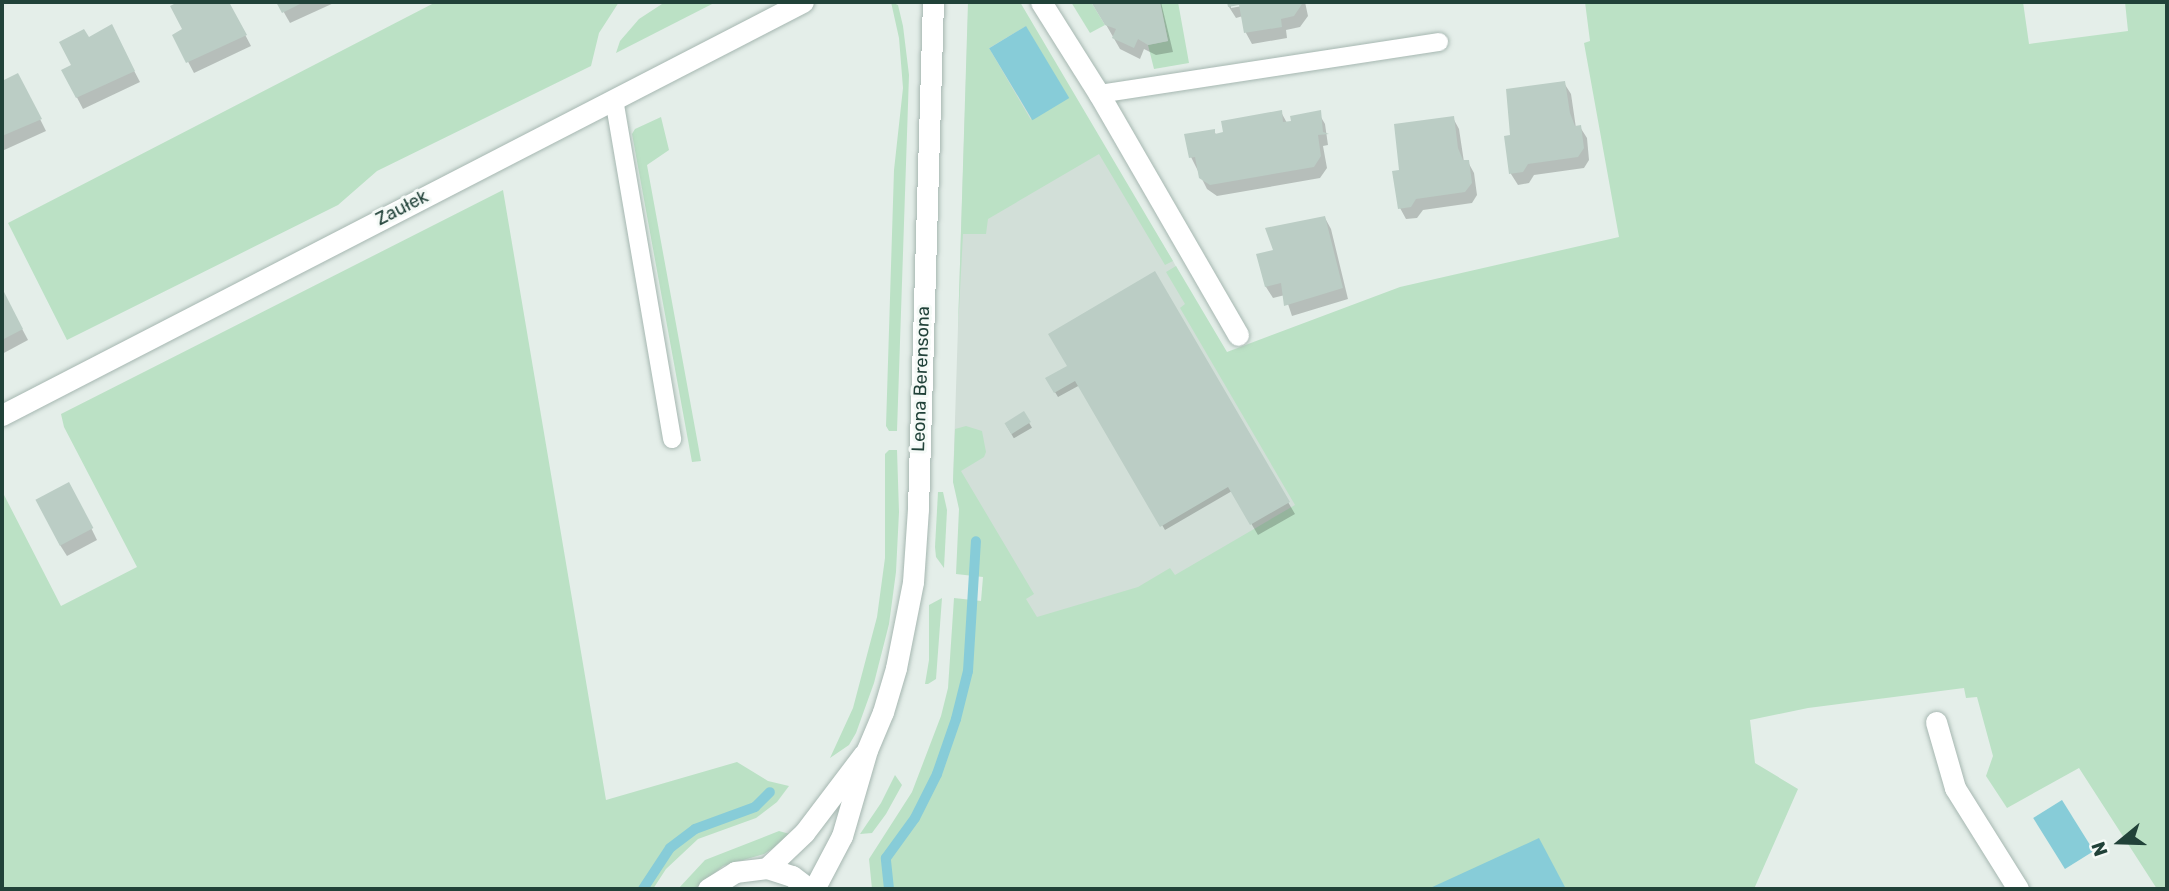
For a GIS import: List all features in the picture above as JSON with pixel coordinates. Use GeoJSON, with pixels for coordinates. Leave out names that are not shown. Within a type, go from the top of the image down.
{"type":"FeatureCollection","features":[{"type":"Feature","properties":{"kind":"street","name":"Zaułek"},"geometry":{"type":"LineString","coordinates":[[2,415],[803,2]]}},
{"type":"Feature","properties":{"kind":"street","name":"Leona Berensona"},"geometry":{"type":"LineString","coordinates":[[811,889],[842,836],[867,750],[896,668],[913,582],[933,2]]}},
{"type":"Feature","properties":{"kind":"street"},"geometry":{"type":"LineString","coordinates":[[1041,2],[1099,94],[1238,335]]}},
{"type":"Feature","properties":{"kind":"street"},"geometry":{"type":"LineString","coordinates":[[1936,722],[1955,788],[2018,889]]}},
{"type":"Feature","properties":{"kind":"street","name":"Leona Berensona"},"geometry":{"type":"LineString","coordinates":[[767,868],[804,833],[867,750]]}},
{"type":"Feature","properties":{"kind":"street"},"geometry":{"type":"LineString","coordinates":[[708,889],[735,872],[767,868],[792,876],[811,889]]}},
{"type":"Feature","properties":{"kind":"lane"},"geometry":{"type":"LineString","coordinates":[[1099,94],[1439,42]]}},
{"type":"Feature","properties":{"kind":"lane"},"geometry":{"type":"LineString","coordinates":[[614,99],[672,439]]}},
{"type":"Feature","properties":{"kind":"shaded area"},"geometry":{"type":"Polygon","coordinates":[[[979,2],[1014,2],[1173,261],[1320,534],[1034,620],[953,482],[968,16],[979,2]]]}},
{"type":"Feature","properties":{"kind":"green space"},"geometry":{"type":"Polygon","coordinates":[[[436,2],[619,2],[599,33],[591,66],[377,171],[338,205],[67,340],[8,223],[436,2]]]}},
{"type":"Feature","properties":{"kind":"green space"},"geometry":{"type":"Polygon","coordinates":[[[665,2],[716,2],[616,53],[620,41],[639,19],[665,2]]]}},
{"type":"Feature","properties":{"kind":"green space"},"geometry":{"type":"Polygon","coordinates":[[[891,2],[898,5],[909,75],[897,431],[889,431],[886,426],[894,170],[903,88],[899,38],[891,2]]]}},
{"type":"Feature","properties":{"kind":"green space"},"geometry":{"type":"Polygon","coordinates":[[[968,2],[1020,2],[1173,261],[1165,265],[1099,154],[988,219],[986,234],[963,234],[958,329],[968,2]],[[1026,26],[989,48],[1031,120],[1026,26]]]}},
{"type":"Feature","properties":{"kind":"green space"},"geometry":{"type":"Polygon","coordinates":[[[1071,2],[1091,2],[1105,25],[1090,33],[1071,2]]]}},
{"type":"Feature","properties":{"kind":"green space"},"geometry":{"type":"Polygon","coordinates":[[[1160,2],[1178,2],[1189,63],[1154,69],[1148,45],[1168,41],[1160,2]]]}},
{"type":"Feature","properties":{"kind":"green space"},"geometry":{"type":"Polygon","coordinates":[[[1585,2],[2023,2],[2029,44],[2128,31],[2125,2],[2167,2],[2167,889],[2157,889],[2079,768],[2007,808],[1986,776],[1993,756],[1977,697],[1966,698],[1964,688],[1808,708],[1750,720],[1755,763],[1798,789],[1754,889],[872,889],[869,859],[912,792],[941,716],[948,688],[954,598],[981,601],[983,577],[956,574],[959,509],[953,482],[955,429],[966,426],[982,431],[986,452],[984,457],[961,471],[1034,594],[1026,599],[1037,617],[1138,587],[1170,568],[1175,575],[1295,505],[1180,308],[1185,304],[1166,272],[1176,266],[1227,352],[1400,287],[1619,237],[1584,43],[1590,41],[1585,2]]]}},
{"type":"Feature","properties":{"kind":"green space"},"geometry":{"type":"Polygon","coordinates":[[[661,117],[669,150],[647,165],[701,461],[692,462],[632,134],[635,129],[661,117]]]}},
{"type":"Feature","properties":{"kind":"green space"},"geometry":{"type":"Polygon","coordinates":[[[503,190],[606,800],[737,762],[768,781],[789,786],[777,802],[756,818],[698,839],[666,869],[653,889],[2,889],[2,491],[61,606],[137,567],[64,427],[61,414],[503,190]]]}},
{"type":"Feature","properties":{"kind":"green space"},"geometry":{"type":"Polygon","coordinates":[[[889,450],[897,450],[899,512],[896,572],[889,624],[874,683],[856,733],[849,745],[830,758],[853,708],[877,617],[885,558],[885,454],[889,450]]]}},
{"type":"Feature","properties":{"kind":"green space"},"geometry":{"type":"Polygon","coordinates":[[[938,492],[943,492],[947,510],[944,568],[936,557],[935,547],[938,492]]]}},
{"type":"Feature","properties":{"kind":"green space"},"geometry":{"type":"Polygon","coordinates":[[[942,598],[936,679],[925,684],[929,660],[929,605],[942,598]]]}},
{"type":"Feature","properties":{"kind":"green space"},"geometry":{"type":"Polygon","coordinates":[[[895,775],[902,785],[886,814],[872,833],[860,834],[881,803],[895,775]]]}},
{"type":"Feature","properties":{"kind":"green space"},"geometry":{"type":"Polygon","coordinates":[[[779,831],[793,835],[764,854],[723,866],[695,889],[678,889],[705,860],[779,831]]]}},
{"type":"Feature","properties":{"kind":"water"},"geometry":{"type":"Polygon","coordinates":[[[1026,26],[1069,98],[1032,120],[989,48],[1026,26]]]}},
{"type":"Feature","properties":{"kind":"water"},"geometry":{"type":"Polygon","coordinates":[[[2062,800],[2094,851],[2065,869],[2033,818],[2062,800]]]}},
{"type":"Feature","properties":{"kind":"water"},"geometry":{"type":"Polygon","coordinates":[[[1539,838],[1566,889],[1428,889],[1539,838]]]}},
{"type":"Feature","properties":{"kind":"building"},"geometry":{"type":"Polygon","coordinates":[[[178,2],[229,2],[247,35],[186,63],[172,35],[182,29],[170,6],[178,2]]]}},
{"type":"Feature","properties":{"kind":"building"},"geometry":{"type":"Polygon","coordinates":[[[276,2],[304,2],[282,13],[276,2]]]}},
{"type":"Feature","properties":{"kind":"building"},"geometry":{"type":"Polygon","coordinates":[[[1091,2],[1160,2],[1168,41],[1148,45],[1138,39],[1134,48],[1112,38],[1116,29],[1105,25],[1091,2]]]}},
{"type":"Feature","properties":{"kind":"building"},"geometry":{"type":"Polygon","coordinates":[[[1227,2],[1302,4],[1294,16],[1281,19],[1282,27],[1244,33],[1239,5],[1228,7],[1227,2]]]}},
{"type":"Feature","properties":{"kind":"building"},"geometry":{"type":"Polygon","coordinates":[[[112,24],[135,71],[76,98],[61,70],[71,65],[59,42],[84,29],[89,37],[112,24]]]}},
{"type":"Feature","properties":{"kind":"building"},"geometry":{"type":"Polygon","coordinates":[[[18,73],[42,119],[2,136],[2,81],[18,73]]]}},
{"type":"Feature","properties":{"kind":"building"},"geometry":{"type":"Polygon","coordinates":[[[1565,81],[1570,113],[1575,126],[1581,125],[1584,148],[1578,157],[1528,164],[1523,172],[1509,174],[1504,136],[1510,135],[1506,89],[1565,81]]]}},
{"type":"Feature","properties":{"kind":"building"},"geometry":{"type":"Polygon","coordinates":[[[1282,110],[1283,122],[1291,121],[1290,116],[1321,110],[1323,132],[1329,134],[1318,135],[1321,156],[1314,167],[1210,185],[1199,178],[1195,157],[1189,158],[1184,134],[1215,129],[1215,134],[1223,132],[1221,121],[1282,110]]]}},
{"type":"Feature","properties":{"kind":"building"},"geometry":{"type":"Polygon","coordinates":[[[1454,116],[1458,148],[1463,160],[1469,160],[1472,183],[1465,192],[1416,199],[1411,207],[1398,209],[1392,171],[1399,170],[1394,124],[1454,116]]]}},
{"type":"Feature","properties":{"kind":"building"},"geometry":{"type":"Polygon","coordinates":[[[1325,216],[1343,288],[1284,306],[1281,283],[1265,287],[1256,254],[1273,250],[1265,228],[1325,216]]]}},
{"type":"Feature","properties":{"kind":"building"},"geometry":{"type":"Polygon","coordinates":[[[1155,271],[1290,502],[1250,525],[1228,487],[1160,527],[1075,381],[1054,393],[1045,378],[1067,366],[1048,334],[1155,271]]]}},
{"type":"Feature","properties":{"kind":"building"},"geometry":{"type":"Polygon","coordinates":[[[2,288],[23,329],[2,340],[2,288]]]}},
{"type":"Feature","properties":{"kind":"building"},"geometry":{"type":"Polygon","coordinates":[[[1024,411],[1031,422],[1011,434],[1004,423],[1024,411]]]}},
{"type":"Feature","properties":{"kind":"building"},"geometry":{"type":"Polygon","coordinates":[[[69,482],[93,528],[60,546],[35,500],[69,482]]]}},
{"type":"Feature","properties":{"kind":"waterway"},"geometry":{"type":"LineString","coordinates":[[889,889],[886,858],[915,818],[937,774],[956,719],[968,671],[976,541]]}},
{"type":"Feature","properties":{"kind":"waterway"},"geometry":{"type":"LineString","coordinates":[[643,889],[670,848],[695,829],[755,807],[770,792]]}}]}
